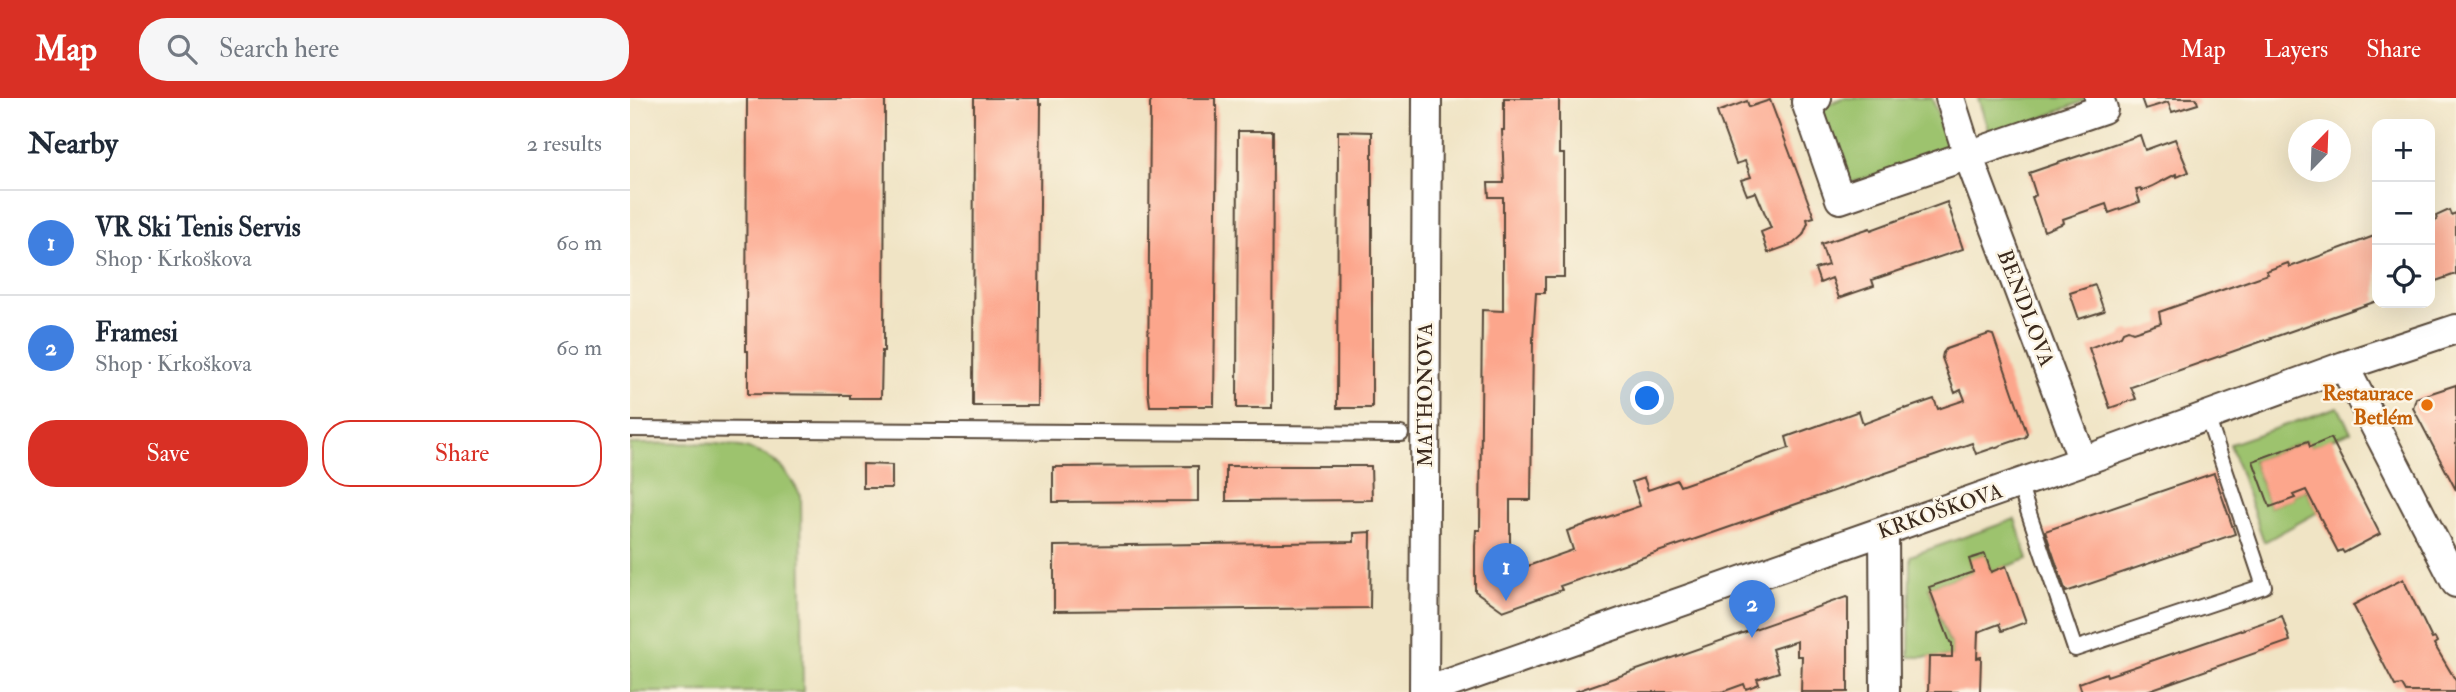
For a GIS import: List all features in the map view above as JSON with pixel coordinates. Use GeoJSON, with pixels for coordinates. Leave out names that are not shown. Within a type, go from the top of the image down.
{"type":"FeatureCollection","features":[{"type":"Feature","properties":{"kind":"street","name":"MATHONOVA"},"geometry":{"type":"LineString","coordinates":[[1424,692],[1427,98]]}},
{"type":"Feature","properties":{"kind":"street"},"geometry":{"type":"LineString","coordinates":[[1817,98],[1806,102],[1840,199],[2103,109],[2099,98]]}},
{"type":"Feature","properties":{"kind":"street","name":"BENDLOVA"},"geometry":{"type":"LineString","coordinates":[[1950,98],[1968,155],[2083,461]]}},
{"type":"Feature","properties":{"kind":"street","name":"KRKOŠKOVA"},"geometry":{"type":"LineString","coordinates":[[1424,692],[2019,484],[2344,366],[2456,329]]}},
{"type":"Feature","properties":{"kind":"street"},"geometry":{"type":"LineString","coordinates":[[2344,366],[2456,583]]}},
{"type":"Feature","properties":{"kind":"street"},"geometry":{"type":"LineString","coordinates":[[1884,531],[1885,692]]}},
{"type":"Feature","properties":{"kind":"lane"},"geometry":{"type":"LineString","coordinates":[[2019,484],[2075,649],[2264,586],[2207,416]]}},
{"type":"Feature","properties":{"kind":"lane"},"geometry":{"type":"LineString","coordinates":[[630,429],[1401,434]]}},
{"type":"Feature","properties":{"kind":"green space"},"geometry":{"type":"Polygon","coordinates":[[[1842,98],[1932,98],[1951,153],[1846,184],[1822,113],[1825,106],[1842,98]]]}},
{"type":"Feature","properties":{"kind":"green space"},"geometry":{"type":"Polygon","coordinates":[[[1978,98],[2091,98],[1991,139],[1978,98]]]}},
{"type":"Feature","properties":{"kind":"green space"},"geometry":{"type":"Polygon","coordinates":[[[2338,407],[2351,432],[2310,447],[2307,441],[2253,461],[2270,507],[2294,498],[2293,495],[2306,490],[2318,512],[2264,542],[2230,444],[2338,407]]]}},
{"type":"Feature","properties":{"kind":"green space"},"geometry":{"type":"Polygon","coordinates":[[[699,443],[751,449],[777,463],[790,478],[801,496],[803,692],[630,692],[630,444],[699,443]]]}},
{"type":"Feature","properties":{"kind":"green space"},"geometry":{"type":"Polygon","coordinates":[[[2015,519],[2028,559],[1991,572],[1984,554],[1969,560],[1973,572],[1929,587],[1949,642],[1952,643],[1952,657],[1909,657],[1910,556],[2015,519]]]}},
{"type":"Feature","properties":{"kind":"building"},"geometry":{"type":"Polygon","coordinates":[[[747,98],[885,98],[884,351],[881,398],[748,394],[747,98]]]}},
{"type":"Feature","properties":{"kind":"building"},"geometry":{"type":"Polygon","coordinates":[[[974,98],[1039,98],[1041,104],[1038,406],[973,406],[974,98]]]}},
{"type":"Feature","properties":{"kind":"building"},"geometry":{"type":"Polygon","coordinates":[[[1152,98],[1215,98],[1217,105],[1214,406],[1150,406],[1152,98]]]}},
{"type":"Feature","properties":{"kind":"building"},"geometry":{"type":"Polygon","coordinates":[[[1504,98],[1559,98],[1559,154],[1564,154],[1564,277],[1545,277],[1545,293],[1536,293],[1531,500],[1510,500],[1510,555],[1525,567],[1573,550],[1567,531],[1640,506],[1632,482],[1644,478],[1648,490],[1677,480],[1680,486],[1789,448],[1786,437],[1859,411],[1863,424],[1934,399],[1938,409],[1965,400],[1961,390],[1955,393],[1942,358],[1943,353],[1946,349],[1989,334],[1993,335],[2027,433],[2026,437],[1976,454],[1972,443],[1560,586],[1562,590],[1503,611],[1475,591],[1475,546],[1476,530],[1480,530],[1482,310],[1503,311],[1503,197],[1489,197],[1488,183],[1504,183],[1504,98]]]}},
{"type":"Feature","properties":{"kind":"building"},"geometry":{"type":"Polygon","coordinates":[[[2141,98],[2196,98],[2198,104],[2172,112],[2168,102],[2145,109],[2141,98]]]}},
{"type":"Feature","properties":{"kind":"building"},"geometry":{"type":"Polygon","coordinates":[[[1770,100],[1814,217],[1807,219],[1803,235],[1793,244],[1768,253],[1761,232],[1771,228],[1756,192],[1747,195],[1741,180],[1751,177],[1745,161],[1736,164],[1717,112],[1747,101],[1749,107],[1770,100]]]}},
{"type":"Feature","properties":{"kind":"building"},"geometry":{"type":"Polygon","coordinates":[[[1238,131],[1273,131],[1272,408],[1237,408],[1238,131]]]}},
{"type":"Feature","properties":{"kind":"building"},"geometry":{"type":"Polygon","coordinates":[[[1338,131],[1372,132],[1372,408],[1337,408],[1338,131]]]}},
{"type":"Feature","properties":{"kind":"building"},"geometry":{"type":"Polygon","coordinates":[[[2140,135],[2145,150],[2175,139],[2189,172],[2177,177],[2176,174],[2141,191],[2136,190],[2140,202],[2109,213],[2106,204],[2063,219],[2064,223],[2044,231],[2032,197],[2036,195],[2029,173],[2140,135]]]}},
{"type":"Feature","properties":{"kind":"building"},"geometry":{"type":"Polygon","coordinates":[[[1947,202],[1963,249],[1872,280],[1874,286],[1839,298],[1832,278],[1820,283],[1815,269],[1828,265],[1821,244],[1870,228],[1871,230],[1947,202]]]}},
{"type":"Feature","properties":{"kind":"building"},"geometry":{"type":"Polygon","coordinates":[[[2449,210],[2451,215],[2456,213],[2456,274],[2435,281],[2437,220],[2436,216],[2449,210]]]}},
{"type":"Feature","properties":{"kind":"building"},"geometry":{"type":"Polygon","coordinates":[[[2372,237],[2372,303],[2131,387],[2136,399],[2110,408],[2089,348],[2121,336],[2128,330],[2133,332],[2161,323],[2159,312],[2268,274],[2266,271],[2288,263],[2290,267],[2372,237]]]}},
{"type":"Feature","properties":{"kind":"building"},"geometry":{"type":"Polygon","coordinates":[[[2095,285],[2104,311],[2079,319],[2070,293],[2095,285]]]}},
{"type":"Feature","properties":{"kind":"building"},"geometry":{"type":"Polygon","coordinates":[[[2456,385],[2456,490],[2413,408],[2416,398],[2456,385]]]}},
{"type":"Feature","properties":{"kind":"building"},"geometry":{"type":"Polygon","coordinates":[[[2331,438],[2380,534],[2344,553],[2342,550],[2338,552],[2306,490],[2293,495],[2295,498],[2270,507],[2253,461],[2308,441],[2310,447],[2331,438]]]}},
{"type":"Feature","properties":{"kind":"building"},"geometry":{"type":"Polygon","coordinates":[[[863,464],[892,465],[892,488],[863,488],[863,464]]]}},
{"type":"Feature","properties":{"kind":"building"},"geometry":{"type":"Polygon","coordinates":[[[1198,466],[1198,501],[1053,502],[1053,467],[1198,466]]]}},
{"type":"Feature","properties":{"kind":"building"},"geometry":{"type":"Polygon","coordinates":[[[1226,466],[1371,466],[1372,500],[1226,501],[1226,466]]]}},
{"type":"Feature","properties":{"kind":"building"},"geometry":{"type":"Polygon","coordinates":[[[2214,473],[2235,534],[2066,592],[2045,531],[2214,473]]]}},
{"type":"Feature","properties":{"kind":"building"},"geometry":{"type":"Polygon","coordinates":[[[1371,532],[1370,608],[1054,611],[1054,546],[1354,542],[1354,533],[1371,532]]]}},
{"type":"Feature","properties":{"kind":"building"},"geometry":{"type":"Polygon","coordinates":[[[1985,554],[1991,572],[2006,566],[2026,622],[2002,631],[1999,624],[1978,632],[1977,658],[1981,657],[1980,692],[1928,692],[1929,657],[1952,657],[1952,643],[1929,587],[1973,572],[1969,559],[1985,554]]]}},
{"type":"Feature","properties":{"kind":"building"},"geometry":{"type":"Polygon","coordinates":[[[2403,579],[2432,639],[2435,638],[2437,642],[2434,644],[2456,681],[2456,692],[2406,692],[2402,685],[2395,686],[2353,605],[2403,579]]]}},
{"type":"Feature","properties":{"kind":"building"},"geometry":{"type":"Polygon","coordinates":[[[1846,597],[1848,692],[1801,692],[1802,656],[1797,656],[1797,641],[1772,649],[1779,672],[1757,679],[1759,684],[1746,689],[1744,684],[1722,692],[1574,692],[1846,597]]]}},
{"type":"Feature","properties":{"kind":"building"},"geometry":{"type":"Polygon","coordinates":[[[2282,616],[2290,641],[2144,692],[2082,692],[2079,683],[2106,673],[2107,676],[2282,616]]]}},
{"type":"Feature","properties":{"kind":"place","name":"Restaurace Betlém"},"geometry":{"type":"Point","coordinates":[2427,405]}},
{"type":"Feature","properties":{"kind":"place","name":"VR Ski Tenis Servis"},"geometry":{"type":"Point","coordinates":[1506,601]}},
{"type":"Feature","properties":{"kind":"place","name":"Framesi"},"geometry":{"type":"Point","coordinates":[1752,638]}}]}
